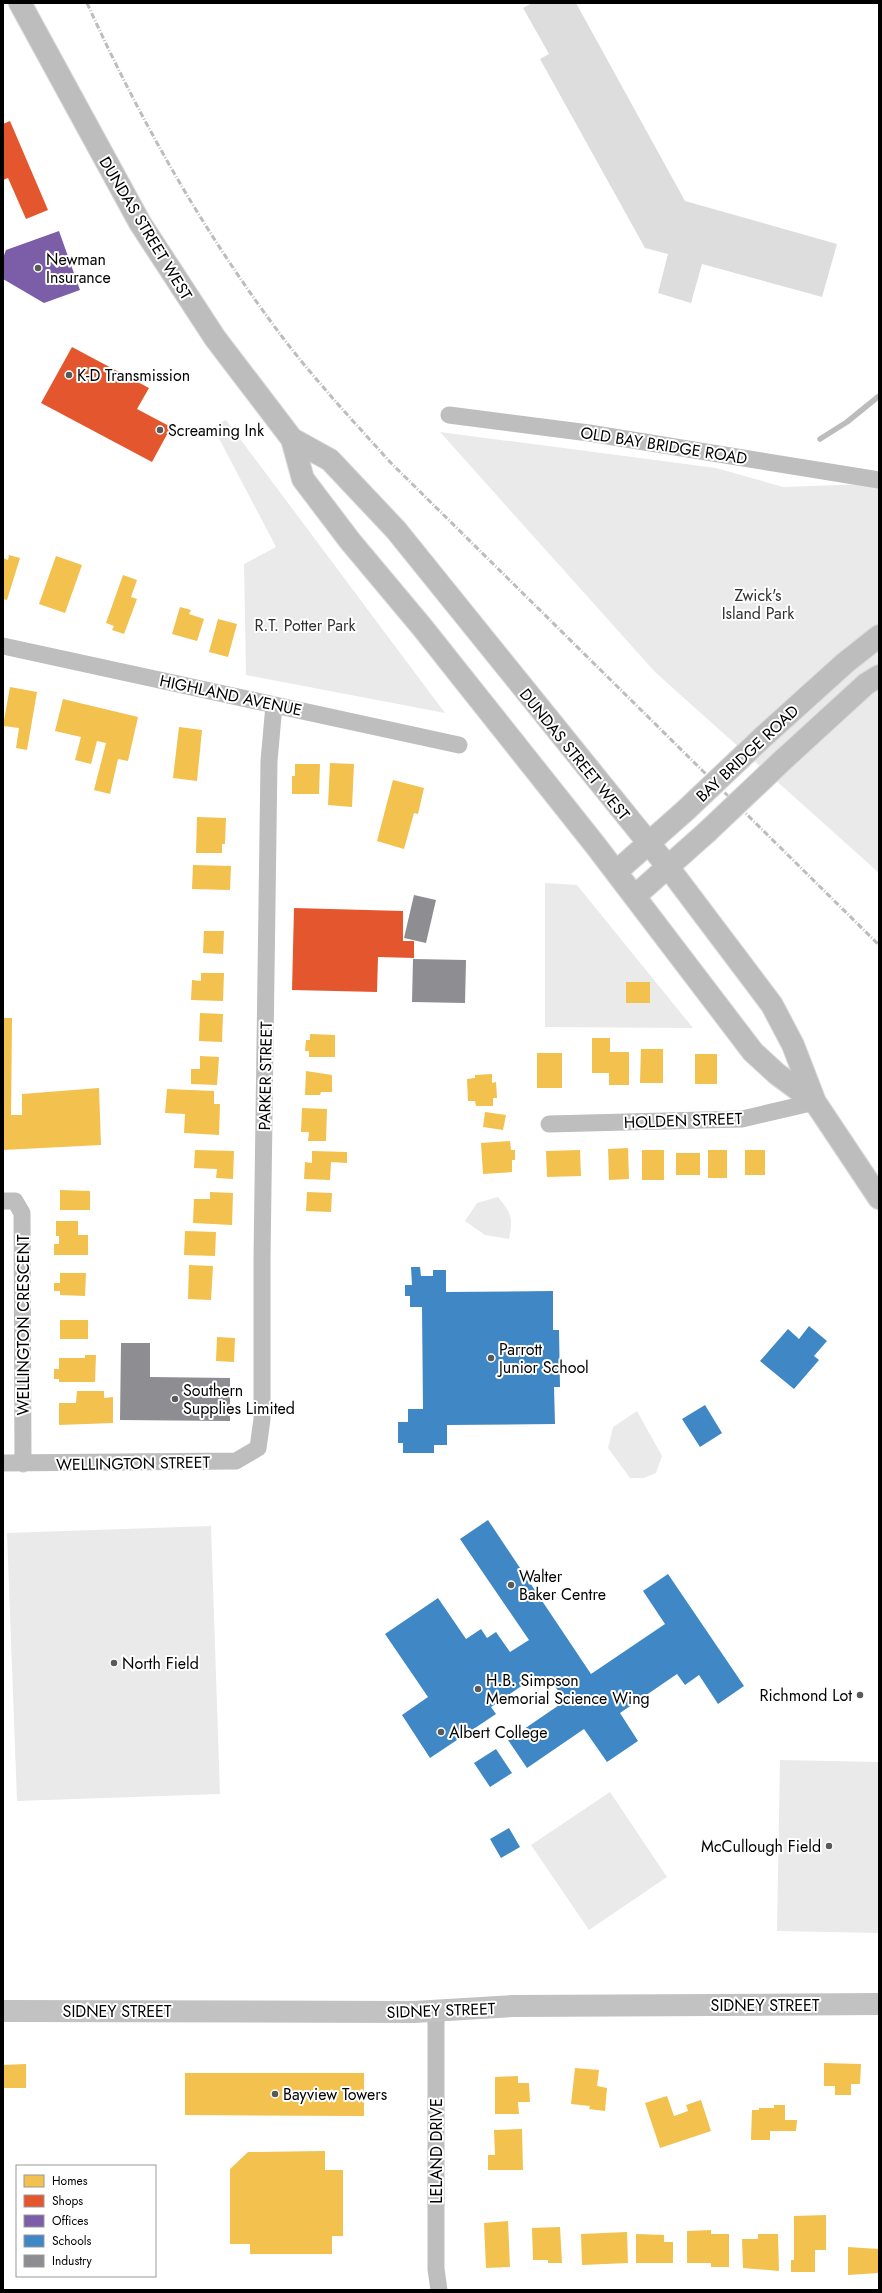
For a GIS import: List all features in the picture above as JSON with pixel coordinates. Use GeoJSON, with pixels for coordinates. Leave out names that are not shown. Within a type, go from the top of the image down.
{"type":"FeatureCollection","features":[{"type":"Feature","properties":{"kind":"main road","name":"DUNDAS STREET WEST"},"geometry":{"type":"LineString","coordinates":[[20,3],[99,149],[173,277],[215,338],[292,439],[303,479],[350,541],[422,627],[635,896],[753,1052],[777,1074],[815,1102]]}},
{"type":"Feature","properties":{"kind":"main road","name":"DUNDAS STREET WEST"},"geometry":{"type":"LineString","coordinates":[[292,439],[330,460],[396,530],[668,867],[772,1005],[793,1045],[815,1102],[879,1198]]}},
{"type":"Feature","properties":{"kind":"main road","name":"BAY BRIDGE ROAD"},"geometry":{"type":"LineString","coordinates":[[616,872],[686,810],[763,737],[845,663],[879,636]]}},
{"type":"Feature","properties":{"kind":"main road","name":"BAY BRIDGE ROAD"},"geometry":{"type":"LineString","coordinates":[[635,896],[708,832],[784,759],[866,684],[879,676]]}},
{"type":"Feature","properties":{"kind":"main road","name":"SIDNEY STREET"},"geometry":{"type":"LineString","coordinates":[[3,2011],[436,2011],[514,2006],[879,2004]]}},
{"type":"Feature","properties":{"kind":"street","name":"OLD BAY BRIDGE ROAD"},"geometry":{"type":"LineString","coordinates":[[449,415],[589,433],[879,480]]}},
{"type":"Feature","properties":{"kind":"street","name":"HIGHLAND AVENUE"},"geometry":{"type":"LineString","coordinates":[[3,646],[459,744]]}},
{"type":"Feature","properties":{"kind":"street","name":"PARKER STREET"},"geometry":{"type":"LineString","coordinates":[[258,1448],[262,1420],[262,1258],[269,762],[274,705]]}},
{"type":"Feature","properties":{"kind":"street","name":"HOLDEN STREET"},"geometry":{"type":"LineString","coordinates":[[548,1124],[742,1119],[815,1102]]}},
{"type":"Feature","properties":{"kind":"street","name":"WELLINGTON CRESCENT"},"geometry":{"type":"LineString","coordinates":[[3,1201],[15,1201],[22,1213],[23,1464]]}},
{"type":"Feature","properties":{"kind":"street","name":"WELLINGTON STREET"},"geometry":{"type":"LineString","coordinates":[[3,1463],[236,1461],[258,1448]]}},
{"type":"Feature","properties":{"kind":"street","name":"LELAND DRIVE"},"geometry":{"type":"LineString","coordinates":[[436,2011],[436,2261],[439,2290]]}},
{"type":"Feature","properties":{"kind":"green space","name":"R.T. Potter Park"},"geometry":{"type":"Polygon","coordinates":[[[226,420],[445,713],[246,675],[244,564],[276,547],[213,427],[226,420]]]}},
{"type":"Feature","properties":{"kind":"green space","name":"Zwick's Island Park"},"geometry":{"type":"Polygon","coordinates":[[[440,432],[716,468],[783,487],[867,484],[879,473],[879,873],[655,672],[440,432]]]}},
{"type":"Feature","properties":{"kind":"green space"},"geometry":{"type":"Polygon","coordinates":[[[545,883],[577,885],[693,1028],[545,1027],[545,883]]]}},
{"type":"Feature","properties":{"kind":"green space"},"geometry":{"type":"Polygon","coordinates":[[[498,1197],[509,1212],[511,1226],[509,1239],[485,1235],[465,1221],[477,1203],[498,1197]]]}},
{"type":"Feature","properties":{"kind":"green space"},"geometry":{"type":"Polygon","coordinates":[[[637,1411],[662,1456],[656,1473],[644,1478],[630,1478],[608,1448],[613,1427],[637,1411]]]}},
{"type":"Feature","properties":{"kind":"green space","name":"North Field"},"geometry":{"type":"Polygon","coordinates":[[[211,1526],[220,1794],[17,1801],[7,1533],[211,1526]]]}},
{"type":"Feature","properties":{"kind":"green space","name":"McCullough Field"},"geometry":{"type":"Polygon","coordinates":[[[780,1760],[879,1762],[879,1933],[777,1931],[780,1760]]]}},
{"type":"Feature","properties":{"kind":"green space"},"geometry":{"type":"Polygon","coordinates":[[[610,1792],[667,1877],[589,1930],[531,1845],[610,1792]]]}},
{"type":"Feature","properties":{"kind":"building: Homes"},"geometry":{"type":"Polygon","coordinates":[[[9,555],[20,558],[7,600],[3,599],[3,558],[8,560],[9,555]]]}},
{"type":"Feature","properties":{"kind":"building: Homes"},"geometry":{"type":"Polygon","coordinates":[[[56,556],[82,565],[65,613],[39,604],[56,556]]]}},
{"type":"Feature","properties":{"kind":"building: Homes"},"geometry":{"type":"Polygon","coordinates":[[[123,575],[137,580],[131,597],[137,599],[124,634],[112,630],[114,626],[106,623],[123,575]]]}},
{"type":"Feature","properties":{"kind":"building: Homes"},"geometry":{"type":"Polygon","coordinates":[[[180,607],[191,610],[189,614],[204,619],[197,641],[172,634],[180,607]]]}},
{"type":"Feature","properties":{"kind":"building: Homes"},"geometry":{"type":"Polygon","coordinates":[[[218,619],[237,624],[228,657],[209,652],[218,619]]]}},
{"type":"Feature","properties":{"kind":"building: Homes"},"geometry":{"type":"Polygon","coordinates":[[[10,687],[37,692],[27,750],[16,748],[19,728],[3,726],[10,687]]]}},
{"type":"Feature","properties":{"kind":"building: Homes"},"geometry":{"type":"Polygon","coordinates":[[[63,699],[138,717],[128,761],[118,759],[110,794],[94,790],[106,743],[97,741],[91,764],[75,760],[81,737],[55,731],[63,699]]]}},
{"type":"Feature","properties":{"kind":"building: Homes"},"geometry":{"type":"Polygon","coordinates":[[[179,727],[202,730],[197,781],[173,778],[179,727]]]}},
{"type":"Feature","properties":{"kind":"building: Homes"},"geometry":{"type":"Polygon","coordinates":[[[330,763],[354,764],[352,807],[328,805],[330,763]]]}},
{"type":"Feature","properties":{"kind":"building: Homes"},"geometry":{"type":"Polygon","coordinates":[[[295,764],[320,764],[319,794],[292,794],[292,776],[295,776],[295,764]]]}},
{"type":"Feature","properties":{"kind":"building: Homes"},"geometry":{"type":"Polygon","coordinates":[[[393,780],[424,788],[418,814],[414,813],[404,849],[377,841],[393,780]]]}},
{"type":"Feature","properties":{"kind":"building: Homes"},"geometry":{"type":"Polygon","coordinates":[[[197,817],[226,818],[225,844],[222,844],[222,853],[196,853],[197,817]]]}},
{"type":"Feature","properties":{"kind":"building: Homes"},"geometry":{"type":"Polygon","coordinates":[[[193,865],[231,866],[230,890],[192,889],[193,865]]]}},
{"type":"Feature","properties":{"kind":"building: Homes"},"geometry":{"type":"Polygon","coordinates":[[[204,931],[224,931],[223,954],[203,953],[204,931]]]}},
{"type":"Feature","properties":{"kind":"building: Homes"},"geometry":{"type":"Polygon","coordinates":[[[201,973],[224,973],[223,1001],[191,1000],[192,980],[201,981],[201,973]]]}},
{"type":"Feature","properties":{"kind":"building: Homes"},"geometry":{"type":"Polygon","coordinates":[[[626,982],[650,982],[650,1003],[626,1003],[626,982]]]}},
{"type":"Feature","properties":{"kind":"building: Homes"},"geometry":{"type":"Polygon","coordinates":[[[200,1013],[223,1014],[222,1042],[199,1041],[200,1013]]]}},
{"type":"Feature","properties":{"kind":"building: Homes"},"geometry":{"type":"Polygon","coordinates":[[[3,1018],[12,1018],[11,1115],[22,1115],[22,1094],[99,1088],[101,1145],[3,1150],[3,1018]]]}},
{"type":"Feature","properties":{"kind":"building: Homes"},"geometry":{"type":"Polygon","coordinates":[[[310,1034],[335,1035],[335,1057],[309,1057],[309,1051],[305,1051],[306,1040],[310,1040],[310,1034]]]}},
{"type":"Feature","properties":{"kind":"building: Homes"},"geometry":{"type":"Polygon","coordinates":[[[592,1038],[610,1038],[610,1052],[629,1052],[629,1085],[609,1085],[609,1073],[592,1073],[592,1038]]]}},
{"type":"Feature","properties":{"kind":"building: Homes"},"geometry":{"type":"Polygon","coordinates":[[[641,1049],[663,1049],[663,1083],[640,1083],[641,1049]]]}},
{"type":"Feature","properties":{"kind":"building: Homes"},"geometry":{"type":"Polygon","coordinates":[[[537,1053],[562,1053],[562,1088],[537,1088],[537,1053]]]}},
{"type":"Feature","properties":{"kind":"building: Homes"},"geometry":{"type":"Polygon","coordinates":[[[695,1054],[717,1054],[717,1084],[695,1084],[695,1054]]]}},
{"type":"Feature","properties":{"kind":"building: Homes"},"geometry":{"type":"Polygon","coordinates":[[[200,1056],[219,1057],[217,1085],[191,1084],[191,1069],[200,1069],[200,1056]]]}},
{"type":"Feature","properties":{"kind":"building: Homes"},"geometry":{"type":"Polygon","coordinates":[[[306,1071],[332,1075],[332,1092],[321,1092],[320,1095],[305,1095],[306,1071]]]}},
{"type":"Feature","properties":{"kind":"building: Homes"},"geometry":{"type":"Polygon","coordinates":[[[492,1074],[492,1083],[496,1082],[497,1098],[493,1098],[493,1106],[476,1106],[475,1101],[468,1101],[467,1079],[475,1078],[475,1075],[492,1074]]]}},
{"type":"Feature","properties":{"kind":"building: Homes"},"geometry":{"type":"Polygon","coordinates":[[[167,1089],[214,1091],[214,1104],[220,1104],[219,1135],[184,1133],[185,1114],[165,1113],[167,1089]]]}},
{"type":"Feature","properties":{"kind":"building: Homes"},"geometry":{"type":"Polygon","coordinates":[[[302,1108],[327,1109],[326,1141],[308,1141],[309,1132],[301,1132],[302,1108]]]}},
{"type":"Feature","properties":{"kind":"building: Homes"},"geometry":{"type":"Polygon","coordinates":[[[485,1112],[506,1115],[503,1130],[483,1127],[485,1112]]]}},
{"type":"Feature","properties":{"kind":"building: Homes"},"geometry":{"type":"Polygon","coordinates":[[[510,1141],[511,1150],[515,1150],[515,1160],[512,1160],[512,1172],[483,1174],[481,1143],[510,1141]]]}},
{"type":"Feature","properties":{"kind":"building: Homes"},"geometry":{"type":"Polygon","coordinates":[[[628,1148],[629,1179],[609,1180],[608,1149],[628,1148]]]}},
{"type":"Feature","properties":{"kind":"building: Homes"},"geometry":{"type":"Polygon","coordinates":[[[195,1150],[234,1151],[233,1179],[216,1178],[217,1169],[194,1168],[195,1150]]]}},
{"type":"Feature","properties":{"kind":"building: Homes"},"geometry":{"type":"Polygon","coordinates":[[[580,1150],[581,1176],[547,1177],[546,1151],[580,1150]]]}},
{"type":"Feature","properties":{"kind":"building: Homes"},"geometry":{"type":"Polygon","coordinates":[[[642,1150],[664,1150],[664,1180],[642,1180],[642,1150]]]}},
{"type":"Feature","properties":{"kind":"building: Homes"},"geometry":{"type":"Polygon","coordinates":[[[708,1150],[727,1150],[727,1178],[708,1178],[708,1150]]]}},
{"type":"Feature","properties":{"kind":"building: Homes"},"geometry":{"type":"Polygon","coordinates":[[[745,1150],[765,1150],[765,1175],[745,1175],[745,1150]]]}},
{"type":"Feature","properties":{"kind":"building: Homes"},"geometry":{"type":"Polygon","coordinates":[[[312,1151],[347,1152],[347,1163],[331,1162],[330,1180],[304,1179],[305,1162],[312,1163],[312,1151]]]}},
{"type":"Feature","properties":{"kind":"building: Homes"},"geometry":{"type":"Polygon","coordinates":[[[676,1153],[700,1153],[700,1175],[676,1175],[676,1153]]]}},
{"type":"Feature","properties":{"kind":"building: Homes"},"geometry":{"type":"Polygon","coordinates":[[[60,1190],[90,1191],[90,1210],[60,1210],[60,1190]]]}},
{"type":"Feature","properties":{"kind":"building: Homes"},"geometry":{"type":"Polygon","coordinates":[[[210,1192],[233,1193],[232,1225],[193,1223],[194,1199],[210,1199],[210,1192]]]}},
{"type":"Feature","properties":{"kind":"building: Homes"},"geometry":{"type":"Polygon","coordinates":[[[307,1192],[332,1193],[331,1212],[306,1211],[307,1192]]]}},
{"type":"Feature","properties":{"kind":"building: Homes"},"geometry":{"type":"Polygon","coordinates":[[[56,1221],[78,1221],[78,1235],[88,1235],[88,1255],[54,1255],[54,1244],[59,1244],[59,1236],[56,1236],[56,1221]]]}},
{"type":"Feature","properties":{"kind":"building: Homes"},"geometry":{"type":"Polygon","coordinates":[[[185,1231],[216,1232],[215,1256],[184,1255],[185,1231]]]}},
{"type":"Feature","properties":{"kind":"building: Homes"},"geometry":{"type":"Polygon","coordinates":[[[189,1265],[213,1266],[211,1300],[188,1299],[189,1265]]]}},
{"type":"Feature","properties":{"kind":"building: Homes"},"geometry":{"type":"Polygon","coordinates":[[[60,1273],[86,1273],[85,1296],[60,1295],[60,1291],[54,1291],[54,1283],[60,1283],[60,1273]]]}},
{"type":"Feature","properties":{"kind":"building: Homes"},"geometry":{"type":"Polygon","coordinates":[[[60,1320],[88,1320],[88,1339],[60,1339],[60,1320]]]}},
{"type":"Feature","properties":{"kind":"building: Homes"},"geometry":{"type":"Polygon","coordinates":[[[217,1337],[235,1338],[234,1362],[216,1361],[217,1337]]]}},
{"type":"Feature","properties":{"kind":"building: Homes"},"geometry":{"type":"Polygon","coordinates":[[[85,1355],[96,1355],[95,1382],[59,1382],[59,1379],[54,1379],[54,1369],[59,1369],[59,1358],[85,1358],[85,1355]]]}},
{"type":"Feature","properties":{"kind":"building: Homes"},"geometry":{"type":"Polygon","coordinates":[[[77,1391],[104,1391],[104,1398],[113,1397],[113,1423],[59,1425],[59,1403],[76,1403],[77,1391]]]}},
{"type":"Feature","properties":{"kind":"building: Homes"},"geometry":{"type":"Polygon","coordinates":[[[824,2063],[861,2064],[860,2084],[851,2084],[851,2095],[835,2095],[835,2086],[824,2086],[824,2063]]]}},
{"type":"Feature","properties":{"kind":"building: Homes"},"geometry":{"type":"Polygon","coordinates":[[[26,2064],[26,2088],[3,2088],[3,2065],[26,2064]]]}},
{"type":"Feature","properties":{"kind":"building: Homes"},"geometry":{"type":"Polygon","coordinates":[[[575,2068],[599,2070],[597,2086],[607,2088],[605,2111],[589,2109],[590,2106],[571,2104],[575,2068]]]}},
{"type":"Feature","properties":{"kind":"building: Homes","name":"Bayview Towers"},"geometry":{"type":"Polygon","coordinates":[[[185,2073],[364,2073],[364,2116],[185,2115],[185,2073]]]}},
{"type":"Feature","properties":{"kind":"building: Homes"},"geometry":{"type":"Polygon","coordinates":[[[518,2076],[518,2083],[529,2083],[530,2102],[518,2102],[519,2114],[495,2114],[495,2077],[518,2076]]]}},
{"type":"Feature","properties":{"kind":"building: Homes"},"geometry":{"type":"Polygon","coordinates":[[[667,2096],[674,2116],[688,2111],[686,2105],[701,2100],[711,2131],[660,2148],[645,2103],[667,2096]]]}},
{"type":"Feature","properties":{"kind":"building: Homes"},"geometry":{"type":"Polygon","coordinates":[[[774,2105],[785,2105],[785,2120],[797,2120],[796,2131],[770,2131],[770,2140],[751,2140],[752,2110],[759,2110],[759,2108],[774,2108],[774,2105]]]}},
{"type":"Feature","properties":{"kind":"building: Homes"},"geometry":{"type":"Polygon","coordinates":[[[522,2129],[523,2170],[488,2170],[488,2155],[495,2155],[494,2130],[522,2129]]]}},
{"type":"Feature","properties":{"kind":"building: Homes"},"geometry":{"type":"Polygon","coordinates":[[[325,2151],[325,2170],[343,2170],[343,2236],[332,2236],[332,2254],[250,2254],[250,2244],[230,2244],[230,2169],[248,2152],[325,2151]]]}},
{"type":"Feature","properties":{"kind":"building: Homes"},"geometry":{"type":"Polygon","coordinates":[[[826,2215],[826,2250],[815,2250],[815,2272],[791,2272],[791,2260],[794,2260],[794,2216],[826,2215]]]}},
{"type":"Feature","properties":{"kind":"building: Homes"},"geometry":{"type":"Polygon","coordinates":[[[508,2221],[510,2267],[486,2268],[484,2223],[508,2221]]]}},
{"type":"Feature","properties":{"kind":"building: Homes"},"geometry":{"type":"Polygon","coordinates":[[[560,2227],[562,2263],[548,2263],[548,2260],[533,2260],[532,2228],[560,2227]]]}},
{"type":"Feature","properties":{"kind":"building: Homes"},"geometry":{"type":"Polygon","coordinates":[[[711,2230],[711,2234],[729,2234],[729,2267],[711,2267],[711,2263],[687,2263],[687,2231],[711,2230]]]}},
{"type":"Feature","properties":{"kind":"building: Homes"},"geometry":{"type":"Polygon","coordinates":[[[627,2232],[628,2263],[582,2265],[581,2234],[627,2232]]]}},
{"type":"Feature","properties":{"kind":"building: Homes"},"geometry":{"type":"Polygon","coordinates":[[[636,2234],[664,2235],[664,2242],[673,2242],[673,2263],[636,2263],[636,2234]]]}},
{"type":"Feature","properties":{"kind":"building: Homes"},"geometry":{"type":"Polygon","coordinates":[[[758,2234],[778,2234],[779,2271],[743,2268],[742,2239],[758,2239],[758,2234]]]}},
{"type":"Feature","properties":{"kind":"building: Homes"},"geometry":{"type":"Polygon","coordinates":[[[848,2247],[879,2249],[879,2273],[848,2275],[848,2247]]]}},
{"type":"Feature","properties":{"kind":"building: Shops"},"geometry":{"type":"Polygon","coordinates":[[[10,121],[48,210],[26,219],[8,178],[3,180],[3,124],[10,121]]]}},
{"type":"Feature","properties":{"kind":"building: Shops"},"geometry":{"type":"Polygon","coordinates":[[[72,347],[149,388],[137,409],[171,427],[152,462],[41,403],[72,347]]]}},
{"type":"Feature","properties":{"kind":"building: Shops"},"geometry":{"type":"Polygon","coordinates":[[[294,908],[403,911],[403,941],[414,941],[414,958],[378,957],[377,992],[292,990],[294,908]]]}},
{"type":"Feature","properties":{"kind":"building: Offices","name":"Newman Insurance"},"geometry":{"type":"Polygon","coordinates":[[[59,231],[80,290],[44,303],[3,279],[3,258],[6,250],[59,231]]]}},
{"type":"Feature","properties":{"kind":"building: Schools","name":"Parrott Junior School"},"geometry":{"type":"Polygon","coordinates":[[[411,1267],[420,1267],[421,1276],[433,1276],[433,1270],[446,1270],[446,1292],[553,1291],[553,1330],[559,1330],[560,1387],[554,1387],[555,1424],[447,1425],[447,1445],[434,1445],[434,1453],[403,1453],[403,1443],[398,1443],[398,1422],[408,1422],[408,1409],[423,1409],[422,1307],[410,1307],[410,1296],[405,1296],[405,1285],[412,1285],[411,1267]]]}},
{"type":"Feature","properties":{"kind":"building: Schools"},"geometry":{"type":"Polygon","coordinates":[[[809,1326],[827,1341],[814,1356],[819,1360],[794,1389],[760,1361],[788,1329],[799,1339],[809,1326]]]}},
{"type":"Feature","properties":{"kind":"building: Schools"},"geometry":{"type":"Polygon","coordinates":[[[705,1405],[722,1433],[700,1447],[682,1419],[705,1405]]]}},
{"type":"Feature","properties":{"kind":"building: Schools"},"geometry":{"type":"Polygon","coordinates":[[[488,1520],[591,1674],[665,1624],[643,1591],[668,1574],[744,1686],[718,1704],[699,1675],[685,1685],[677,1674],[620,1713],[638,1741],[607,1762],[584,1729],[527,1768],[508,1740],[565,1701],[548,1676],[540,1682],[536,1676],[491,1707],[496,1714],[430,1758],[402,1715],[428,1697],[385,1634],[438,1598],[466,1639],[481,1629],[487,1638],[496,1632],[510,1652],[529,1640],[460,1539],[488,1520]]]}},
{"type":"Feature","properties":{"kind":"building: Schools"},"geometry":{"type":"Polygon","coordinates":[[[496,1749],[512,1773],[490,1787],[474,1763],[496,1749]]]}},
{"type":"Feature","properties":{"kind":"building: Schools"},"geometry":{"type":"Polygon","coordinates":[[[509,1828],[520,1847],[501,1858],[490,1839],[509,1828]]]}},
{"type":"Feature","properties":{"kind":"building: Industry"},"geometry":{"type":"Polygon","coordinates":[[[414,895],[436,900],[426,943],[404,938],[414,895]]]}},
{"type":"Feature","properties":{"kind":"building: Industry"},"geometry":{"type":"Polygon","coordinates":[[[413,959],[466,960],[465,1003],[412,1002],[413,959]]]}},
{"type":"Feature","properties":{"kind":"building: Industry","name":"Southern Supplies Limited"},"geometry":{"type":"Polygon","coordinates":[[[121,1343],[150,1343],[150,1377],[230,1378],[230,1421],[120,1420],[121,1343]]]}},
{"type":"Feature","properties":{"kind":"building: Other"},"geometry":{"type":"Polygon","coordinates":[[[532,3],[576,3],[685,201],[837,244],[822,297],[702,264],[691,303],[658,293],[668,254],[645,248],[540,59],[549,54],[523,8],[532,3]]]}},
{"type":"Feature","properties":{"kind":"waterway"},"geometry":{"type":"LineString","coordinates":[[820,439],[847,422],[879,396]]}},
{"type":"Feature","properties":{"kind":"railway"},"geometry":{"type":"LineString","coordinates":[[87,3],[107,47],[174,174],[199,215],[252,295],[306,367],[391,463],[879,945]]}},
{"type":"Feature","properties":{"kind":"place","name":"Newman Insurance"},"geometry":{"type":"Point","coordinates":[38,268]}},
{"type":"Feature","properties":{"kind":"place","name":"K-D Transmission"},"geometry":{"type":"Point","coordinates":[69,375]}},
{"type":"Feature","properties":{"kind":"place","name":"Screaming Ink"},"geometry":{"type":"Point","coordinates":[160,430]}},
{"type":"Feature","properties":{"kind":"place","name":"Parrott Junior School"},"geometry":{"type":"Point","coordinates":[491,1358]}},
{"type":"Feature","properties":{"kind":"place","name":"Southern Supplies Limited"},"geometry":{"type":"Point","coordinates":[175,1399]}},
{"type":"Feature","properties":{"kind":"place","name":"Walter Baker Centre"},"geometry":{"type":"Point","coordinates":[511,1585]}},
{"type":"Feature","properties":{"kind":"place","name":"North Field"},"geometry":{"type":"Point","coordinates":[114,1663]}},
{"type":"Feature","properties":{"kind":"place","name":"H.B. Simpson Memorial Science Wing"},"geometry":{"type":"Point","coordinates":[478,1689]}},
{"type":"Feature","properties":{"kind":"place","name":"Richmond Lot"},"geometry":{"type":"Point","coordinates":[860,1695]}},
{"type":"Feature","properties":{"kind":"place","name":"Albert College"},"geometry":{"type":"Point","coordinates":[441,1732]}},
{"type":"Feature","properties":{"kind":"place","name":"McCullough Field"},"geometry":{"type":"Point","coordinates":[829,1846]}},
{"type":"Feature","properties":{"kind":"place","name":"Bayview Towers"},"geometry":{"type":"Point","coordinates":[275,2094]}}]}
